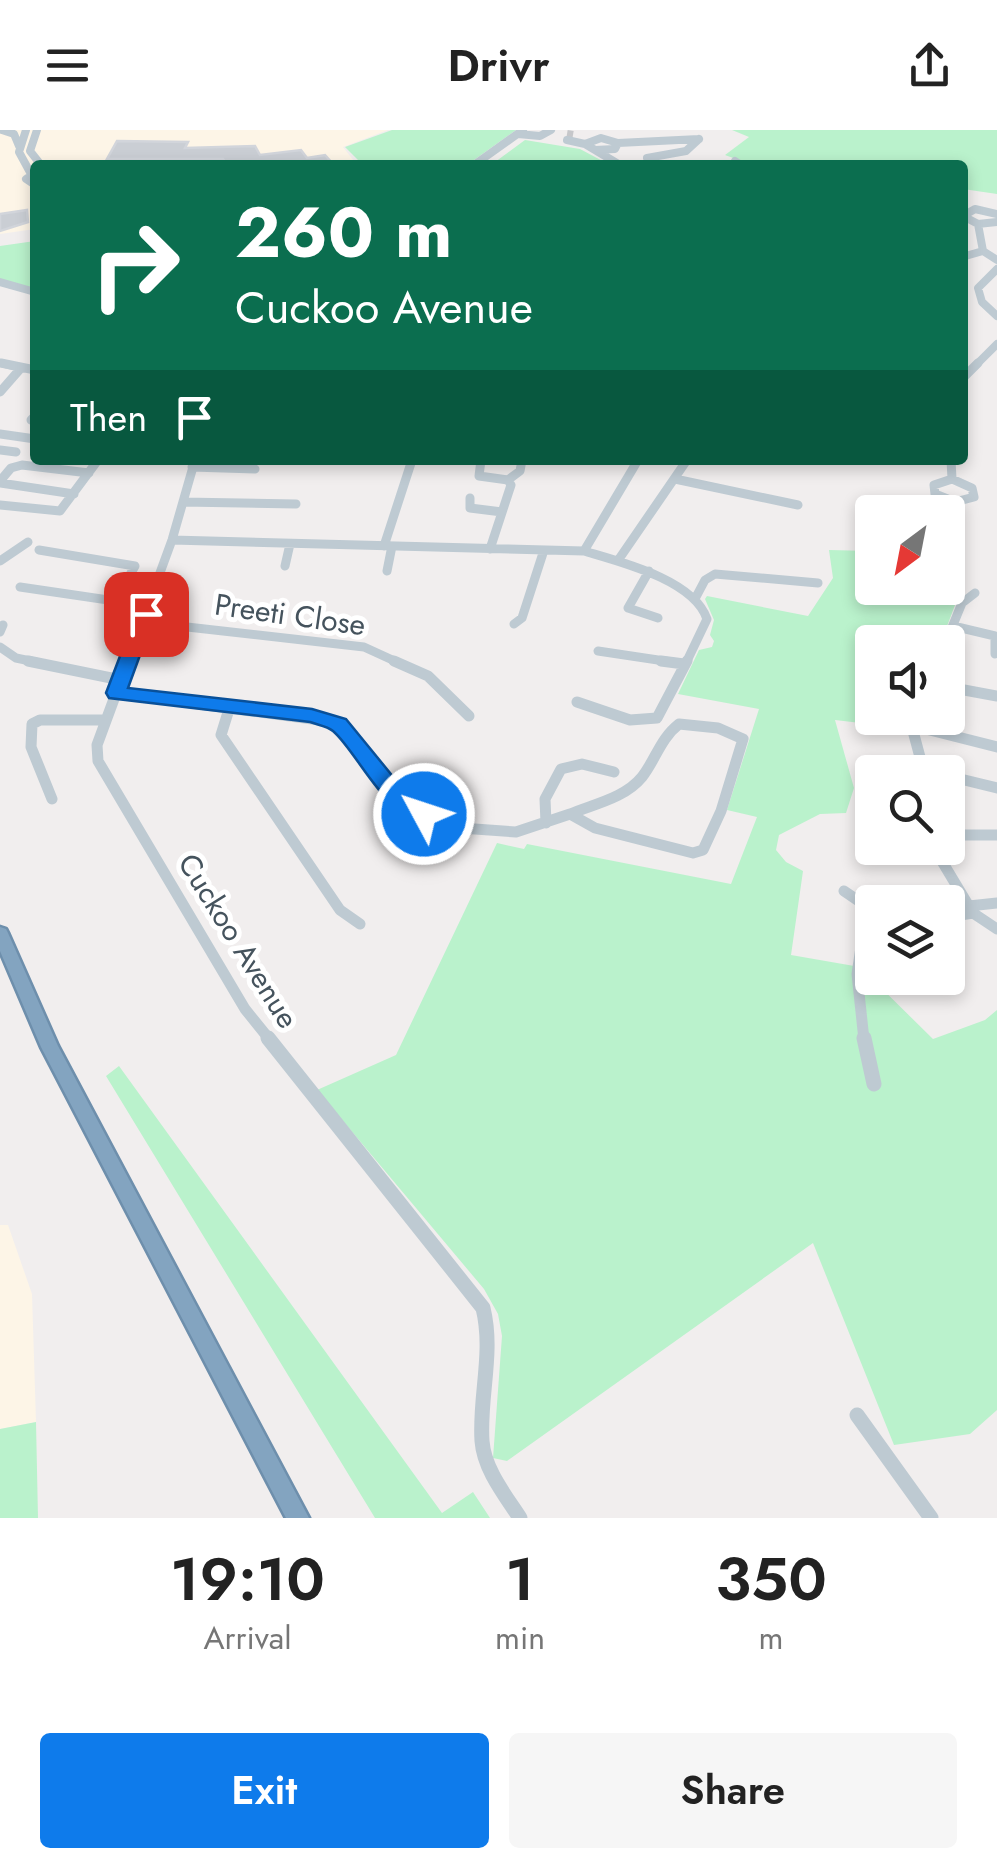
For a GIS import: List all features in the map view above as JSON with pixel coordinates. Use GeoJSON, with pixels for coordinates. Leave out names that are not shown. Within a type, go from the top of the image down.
{"type":"FeatureCollection","features":[{"type":"Feature","properties":{"kind":"highway"},"geometry":{"type":"LineString","coordinates":[[0,933],[50,1047],[298,1518]]}},
{"type":"Feature","properties":{"kind":"street"},"geometry":{"type":"LineString","coordinates":[[2,130],[14,134],[30,174]]}},
{"type":"Feature","properties":{"kind":"street"},"geometry":{"type":"LineString","coordinates":[[19,146],[26,130]]}},
{"type":"Feature","properties":{"kind":"street"},"geometry":{"type":"LineString","coordinates":[[36,160],[30,154],[31,144],[41,132]]}},
{"type":"Feature","properties":{"kind":"street"},"geometry":{"type":"LineString","coordinates":[[481,160],[520,132],[549,132],[588,142],[612,160]]}},
{"type":"Feature","properties":{"kind":"street"},"geometry":{"type":"LineString","coordinates":[[588,142],[602,134],[616,146]]}},
{"type":"Feature","properties":{"kind":"street"},"geometry":{"type":"LineString","coordinates":[[594,150],[699,139],[686,151],[650,158],[654,160]]}},
{"type":"Feature","properties":{"kind":"street"},"geometry":{"type":"LineString","coordinates":[[615,160],[611,154],[616,146]]}},
{"type":"Feature","properties":{"kind":"street"},"geometry":{"type":"LineString","coordinates":[[968,212],[982,209],[997,214]]}},
{"type":"Feature","properties":{"kind":"street"},"geometry":{"type":"LineString","coordinates":[[968,221],[997,222]]}},
{"type":"Feature","properties":{"kind":"street"},"geometry":{"type":"LineString","coordinates":[[978,224],[983,251],[997,260]]}},
{"type":"Feature","properties":{"kind":"street"},"geometry":{"type":"LineString","coordinates":[[968,255],[983,251]]}},
{"type":"Feature","properties":{"kind":"street"},"geometry":{"type":"LineString","coordinates":[[997,269],[978,288],[982,302],[997,316]]}},
{"type":"Feature","properties":{"kind":"street"},"geometry":{"type":"LineString","coordinates":[[0,282],[30,291]]}},
{"type":"Feature","properties":{"kind":"street"},"geometry":{"type":"LineString","coordinates":[[968,374],[995,350]]}},
{"type":"Feature","properties":{"kind":"street"},"geometry":{"type":"LineString","coordinates":[[0,363],[30,369]]}},
{"type":"Feature","properties":{"kind":"street"},"geometry":{"type":"LineString","coordinates":[[0,392],[22,368]]}},
{"type":"Feature","properties":{"kind":"street"},"geometry":{"type":"LineString","coordinates":[[0,434],[30,438]]}},
{"type":"Feature","properties":{"kind":"street"},"geometry":{"type":"LineString","coordinates":[[0,450],[16,452]]}},
{"type":"Feature","properties":{"kind":"street"},"geometry":{"type":"LineString","coordinates":[[0,505],[55,512],[64,508],[95,465]]}},
{"type":"Feature","properties":{"kind":"street","name":"Cuckoo Avenue"},"geometry":{"type":"LineString","coordinates":[[194,465],[172,540],[97,746],[98,761],[232,990],[446,1256],[483,1308],[490,1333],[482,1443],[492,1474],[520,1518]]}},
{"type":"Feature","properties":{"kind":"street"},"geometry":{"type":"LineString","coordinates":[[206,465],[255,469]]}},
{"type":"Feature","properties":{"kind":"street"},"geometry":{"type":"LineString","coordinates":[[387,571],[388,546],[411,465]]}},
{"type":"Feature","properties":{"kind":"street"},"geometry":{"type":"LineString","coordinates":[[480,465],[479,476],[508,480],[512,485],[490,549]]}},
{"type":"Feature","properties":{"kind":"street"},"geometry":{"type":"LineString","coordinates":[[508,480],[520,471],[521,465]]}},
{"type":"Feature","properties":{"kind":"street"},"geometry":{"type":"LineString","coordinates":[[584,551],[635,465]]}},
{"type":"Feature","properties":{"kind":"street"},"geometry":{"type":"LineString","coordinates":[[619,559],[684,465]]}},
{"type":"Feature","properties":{"kind":"street"},"geometry":{"type":"LineString","coordinates":[[952,465],[952,479]]}},
{"type":"Feature","properties":{"kind":"street"},"geometry":{"type":"LineString","coordinates":[[0,482],[16,466],[89,473]]}},
{"type":"Feature","properties":{"kind":"street"},"geometry":{"type":"LineString","coordinates":[[674,479],[798,505]]}},
{"type":"Feature","properties":{"kind":"street"},"geometry":{"type":"LineString","coordinates":[[0,482],[74,494]]}},
{"type":"Feature","properties":{"kind":"street"},"geometry":{"type":"LineString","coordinates":[[470,498],[470,508],[502,512]]}},
{"type":"Feature","properties":{"kind":"street"},"geometry":{"type":"LineString","coordinates":[[182,502],[296,504]]}},
{"type":"Feature","properties":{"kind":"street"},"geometry":{"type":"LineString","coordinates":[[172,540],[584,551],[649,571],[696,597],[707,619],[660,714],[652,721],[621,718],[577,702]]}},
{"type":"Feature","properties":{"kind":"street"},"geometry":{"type":"LineString","coordinates":[[0,561],[28,542]]}},
{"type":"Feature","properties":{"kind":"street"},"geometry":{"type":"LineString","coordinates":[[284,566],[290,544]]}},
{"type":"Feature","properties":{"kind":"street"},"geometry":{"type":"LineString","coordinates":[[40,550],[135,566],[123,608]]}},
{"type":"Feature","properties":{"kind":"street"},"geometry":{"type":"LineString","coordinates":[[514,624],[522,618],[544,550]]}},
{"type":"Feature","properties":{"kind":"street"},"geometry":{"type":"LineString","coordinates":[[649,571],[628,608],[658,618]]}},
{"type":"Feature","properties":{"kind":"street"},"geometry":{"type":"LineString","coordinates":[[696,597],[705,580],[715,574],[818,582]]}},
{"type":"Feature","properties":{"kind":"street","name":"Preeti Close"},"geometry":{"type":"LineString","coordinates":[[20,587],[145,614],[364,646],[434,680],[469,716]]}},
{"type":"Feature","properties":{"kind":"street"},"geometry":{"type":"LineString","coordinates":[[953,625],[962,603],[974,592]]}},
{"type":"Feature","properties":{"kind":"street"},"geometry":{"type":"LineString","coordinates":[[965,629],[995,636],[995,654]]}},
{"type":"Feature","properties":{"kind":"street"},"geometry":{"type":"LineString","coordinates":[[0,647],[16,658],[119,687],[312,716],[339,724],[400,800],[424,814],[504,833],[546,823],[635,784],[648,768],[654,747],[674,727],[686,722],[734,732],[743,739],[721,811],[703,850],[693,853],[616,834],[570,814]]}},
{"type":"Feature","properties":{"kind":"street"},"geometry":{"type":"LineString","coordinates":[[598,651],[684,664]]}},
{"type":"Feature","properties":{"kind":"street"},"geometry":{"type":"LineString","coordinates":[[965,690],[997,696]]}},
{"type":"Feature","properties":{"kind":"street"},"geometry":{"type":"LineString","coordinates":[[230,706],[220,735],[340,910],[360,924]]}},
{"type":"Feature","properties":{"kind":"street"},"geometry":{"type":"LineString","coordinates":[[52,799],[31,747],[32,724],[40,720],[106,720]]}},
{"type":"Feature","properties":{"kind":"street"},"geometry":{"type":"LineString","coordinates":[[958,735],[997,747]]}},
{"type":"Feature","properties":{"kind":"street"},"geometry":{"type":"LineString","coordinates":[[546,823],[545,798],[562,769],[582,764],[614,772]]}},
{"type":"Feature","properties":{"kind":"street"},"geometry":{"type":"LineString","coordinates":[[965,780],[997,788]]}},
{"type":"Feature","properties":{"kind":"street"},"geometry":{"type":"LineString","coordinates":[[965,835],[997,835]]}},
{"type":"Feature","properties":{"kind":"street"},"geometry":{"type":"LineString","coordinates":[[944,865],[971,910],[997,929]]}},
{"type":"Feature","properties":{"kind":"street"},"geometry":{"type":"LineString","coordinates":[[844,891],[855,898]]}},
{"type":"Feature","properties":{"kind":"street"},"geometry":{"type":"LineString","coordinates":[[965,912],[997,903]]}},
{"type":"Feature","properties":{"kind":"street"},"geometry":{"type":"LineString","coordinates":[[856,995],[874,1084]]}},
{"type":"Feature","properties":{"kind":"street"},"geometry":{"type":"LineString","coordinates":[[857,1416],[931,1518]]}},
{"type":"Feature","properties":{"kind":"shaded area"},"geometry":{"type":"Polygon","coordinates":[[[0,130],[388,130],[343,147],[353,160],[30,160],[30,230],[0,234],[0,130]]]}},
{"type":"Feature","properties":{"kind":"shaded area"},"geometry":{"type":"Polygon","coordinates":[[[0,1225],[8,1225],[32,1294],[36,1422],[0,1429],[0,1225]]]}},
{"type":"Feature","properties":{"kind":"green space"},"geometry":{"type":"Polygon","coordinates":[[[392,130],[516,130],[474,160],[358,160],[345,147],[392,130]]]}},
{"type":"Feature","properties":{"kind":"green space"},"geometry":{"type":"Polygon","coordinates":[[[732,130],[997,130],[997,194],[968,190],[968,160],[738,160],[725,155],[749,137],[732,130]]]}},
{"type":"Feature","properties":{"kind":"green space"},"geometry":{"type":"Polygon","coordinates":[[[525,140],[580,149],[601,160],[498,160],[525,140]]]}},
{"type":"Feature","properties":{"kind":"green space"},"geometry":{"type":"Polygon","coordinates":[[[30,242],[30,288],[0,280],[0,246],[30,242]]]}},
{"type":"Feature","properties":{"kind":"green space"},"geometry":{"type":"Polygon","coordinates":[[[829,550],[855,551],[855,605],[955,605],[947,625],[855,625],[855,722],[835,720],[854,788],[846,813],[820,814],[779,835],[776,850],[786,862],[803,871],[791,955],[855,966],[855,995],[888,995],[933,1039],[985,1020],[997,1010],[997,1410],[970,1434],[894,1445],[813,1243],[507,1461],[493,1458],[502,1336],[498,1314],[484,1289],[317,1090],[396,1055],[497,843],[524,849],[527,844],[731,884],[757,817],[727,810],[759,709],[678,694],[699,650],[712,647],[714,641],[710,635],[714,620],[705,599],[707,596],[808,616],[833,578],[829,550]]]}},
{"type":"Feature","properties":{"kind":"green space"},"geometry":{"type":"Polygon","coordinates":[[[119,1066],[442,1513],[473,1492],[490,1518],[375,1518],[106,1076],[119,1066]]]}},
{"type":"Feature","properties":{"kind":"green space"},"geometry":{"type":"Polygon","coordinates":[[[36,1422],[38,1518],[0,1518],[0,1429],[36,1422]]]}},
{"type":"Feature","properties":{"kind":"building"},"geometry":{"type":"Polygon","coordinates":[[[117,141],[188,142],[185,148],[255,146],[260,155],[301,150],[307,158],[325,155],[330,160],[223,159],[107,159],[117,141]]]}},
{"type":"Feature","properties":{"kind":"building"},"geometry":{"type":"Polygon","coordinates":[[[27,210],[28,222],[0,231],[0,214],[27,210]]]}},
{"type":"Feature","properties":{"kind":"tunnel"},"geometry":{"type":"LineString","coordinates":[[567,134],[573,135]]}},
{"type":"Feature","properties":{"kind":"route"},"geometry":{"type":"LineString","coordinates":[[146,614],[116,693],[312,716],[339,724],[375,764],[400,800],[424,814]]}}]}
